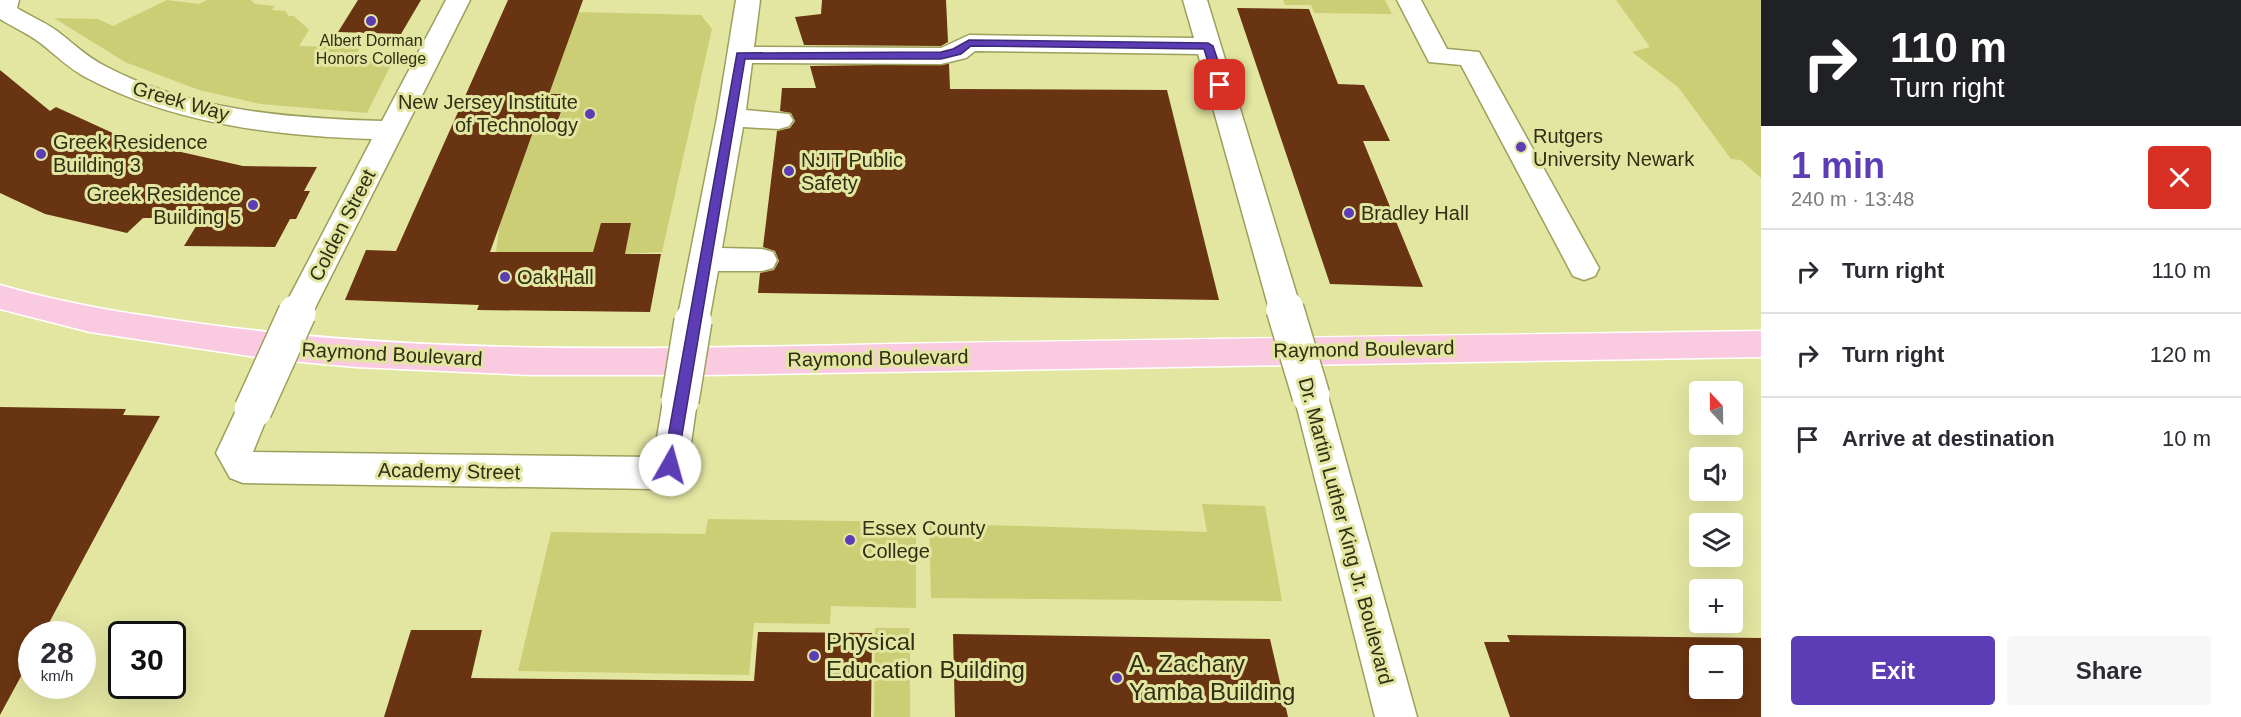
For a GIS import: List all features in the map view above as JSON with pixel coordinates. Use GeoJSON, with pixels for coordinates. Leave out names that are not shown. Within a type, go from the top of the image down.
{"type":"FeatureCollection","features":[{"type":"Feature","properties":{"kind":"main road","name":"Raymond Boulevard"},"geometry":{"type":"LineString","coordinates":[[0,297],[103,322],[234,342],[328,352],[466,360],[626,363],[1207,351],[1761,344]]}},
{"type":"Feature","properties":{"kind":"street","name":"Greek Way"},"geometry":{"type":"LineString","coordinates":[[7,0],[4,5],[6,12],[45,35],[73,58],[105,76],[164,100],[254,121],[390,131]]}},
{"type":"Feature","properties":{"kind":"street","name":"Colden Street"},"geometry":{"type":"LineString","coordinates":[[234,453],[297,313],[458,0]]}},
{"type":"Feature","properties":{"kind":"street"},"geometry":{"type":"LineString","coordinates":[[748,0],[731,118],[704,259],[762,260]]}},
{"type":"Feature","properties":{"kind":"street","name":"Dr. Martin Luther King Jr. Boulevard"},"geometry":{"type":"LineString","coordinates":[[1195,0],[1311,396],[1396,717]]}},
{"type":"Feature","properties":{"kind":"street"},"geometry":{"type":"LineString","coordinates":[[1409,0],[1438,56],[1470,58],[1584,268]]}},
{"type":"Feature","properties":{"kind":"street"},"geometry":{"type":"LineString","coordinates":[[740,55],[941,56],[957,52],[969,43],[1208,46]]}},
{"type":"Feature","properties":{"kind":"street"},"geometry":{"type":"LineString","coordinates":[[731,118],[779,120]]}},
{"type":"Feature","properties":{"kind":"street","name":"Academy Street"},"geometry":{"type":"LineString","coordinates":[[234,453],[243,467],[655,473],[670,465],[704,259]]}},
{"type":"Feature","properties":{"kind":"green space"},"geometry":{"type":"Polygon","coordinates":[[[167,0],[199,4],[207,0],[251,0],[255,4],[275,6],[272,10],[285,11],[309,30],[299,46],[357,47],[359,50],[353,59],[393,61],[367,113],[260,104],[199,90],[125,62],[54,18],[98,19],[113,26],[167,0]]]}},
{"type":"Feature","properties":{"kind":"green space"},"geometry":{"type":"Polygon","coordinates":[[[1283,0],[1385,0],[1392,14],[1314,13],[1311,5],[1285,5],[1283,0]]]}},
{"type":"Feature","properties":{"kind":"green space"},"geometry":{"type":"Polygon","coordinates":[[[1616,0],[1761,0],[1761,178],[1741,160],[1731,159],[1678,87],[1632,52],[1650,47],[1616,0]]]}},
{"type":"Feature","properties":{"kind":"green space"},"geometry":{"type":"Polygon","coordinates":[[[578,12],[701,15],[712,29],[662,252],[625,254],[631,223],[602,223],[593,252],[496,252],[500,223],[533,132],[555,132],[567,95],[549,94],[578,12]]]}},
{"type":"Feature","properties":{"kind":"green space"},"geometry":{"type":"Polygon","coordinates":[[[1202,504],[1265,506],[1282,601],[931,598],[929,523],[1207,532],[1202,504]]]}},
{"type":"Feature","properties":{"kind":"green space"},"geometry":{"type":"Polygon","coordinates":[[[708,519],[916,522],[916,608],[831,606],[830,624],[754,623],[749,675],[518,671],[551,532],[705,534],[708,519]]]}},
{"type":"Feature","properties":{"kind":"green space"},"geometry":{"type":"Polygon","coordinates":[[[875,628],[910,628],[910,717],[874,717],[875,628]]]}},
{"type":"Feature","properties":{"kind":"building","name":"Albert Dorman Honors College"},"geometry":{"type":"Polygon","coordinates":[[[358,0],[421,0],[401,34],[338,32],[358,0]]]}},
{"type":"Feature","properties":{"kind":"building"},"geometry":{"type":"Polygon","coordinates":[[[508,0],[583,0],[549,94],[567,94],[554,132],[533,132],[490,252],[593,252],[601,223],[631,223],[625,254],[661,254],[650,312],[477,310],[479,305],[345,300],[366,250],[396,251],[508,0]]]}},
{"type":"Feature","properties":{"kind":"building"},"geometry":{"type":"Polygon","coordinates":[[[822,0],[946,0],[948,42],[941,46],[804,45],[795,17],[821,14],[822,0]]]}},
{"type":"Feature","properties":{"kind":"building","name":"Bradley Hall"},"geometry":{"type":"Polygon","coordinates":[[[1237,8],[1309,9],[1338,84],[1364,85],[1390,141],[1363,141],[1423,287],[1330,284],[1237,8]]]}},
{"type":"Feature","properties":{"kind":"building"},"geometry":{"type":"Polygon","coordinates":[[[949,64],[950,89],[1167,90],[1219,300],[758,293],[760,273],[774,270],[779,261],[775,251],[763,247],[777,131],[790,128],[795,121],[791,113],[780,111],[782,88],[816,88],[810,66],[949,64]]]}},
{"type":"Feature","properties":{"kind":"building"},"geometry":{"type":"Polygon","coordinates":[[[0,70],[50,111],[56,107],[128,140],[243,166],[317,167],[304,191],[310,191],[296,219],[290,219],[275,247],[184,246],[201,218],[143,218],[127,233],[45,214],[0,193],[0,70]]]}},
{"type":"Feature","properties":{"kind":"building"},"geometry":{"type":"Polygon","coordinates":[[[0,407],[126,409],[123,415],[160,416],[50,621],[18,621],[18,682],[0,715],[0,407]]]}},
{"type":"Feature","properties":{"kind":"building","name":"Physical Education Building"},"geometry":{"type":"Polygon","coordinates":[[[411,630],[482,630],[471,678],[754,681],[758,632],[872,633],[871,717],[384,717],[411,630]]]}},
{"type":"Feature","properties":{"kind":"building","name":"A. Zachary Yamba Building"},"geometry":{"type":"Polygon","coordinates":[[[953,634],[1270,639],[1288,717],[955,717],[953,634]]]}},
{"type":"Feature","properties":{"kind":"building"},"geometry":{"type":"Polygon","coordinates":[[[1507,635],[1761,638],[1761,717],[1510,717],[1484,642],[1510,642],[1507,635]]]}},
{"type":"Feature","properties":{"kind":"place","name":"Albert Dorman Honors College"},"geometry":{"type":"Point","coordinates":[371,21]}},
{"type":"Feature","properties":{"kind":"place","name":"New Jersey Institute of Technology"},"geometry":{"type":"Point","coordinates":[590,114]}},
{"type":"Feature","properties":{"kind":"place","name":"Rutgers University Newark"},"geometry":{"type":"Point","coordinates":[1521,147]}},
{"type":"Feature","properties":{"kind":"place","name":"Greek Residence Building 3"},"geometry":{"type":"Point","coordinates":[41,154]}},
{"type":"Feature","properties":{"kind":"place","name":"NJIT Public Safety"},"geometry":{"type":"Point","coordinates":[789,171]}},
{"type":"Feature","properties":{"kind":"place","name":"Greek Residence Building 5"},"geometry":{"type":"Point","coordinates":[253,205]}},
{"type":"Feature","properties":{"kind":"place","name":"Bradley Hall"},"geometry":{"type":"Point","coordinates":[1349,213]}},
{"type":"Feature","properties":{"kind":"place","name":"Oak Hall"},"geometry":{"type":"Point","coordinates":[505,277]}},
{"type":"Feature","properties":{"kind":"place","name":"Essex County College"},"geometry":{"type":"Point","coordinates":[850,540]}},
{"type":"Feature","properties":{"kind":"place","name":"Physical Education Building"},"geometry":{"type":"Point","coordinates":[814,656]}},
{"type":"Feature","properties":{"kind":"place","name":"A. Zachary Yamba Building"},"geometry":{"type":"Point","coordinates":[1117,678]}},
{"type":"Feature","properties":{"kind":"route"},"geometry":{"type":"LineString","coordinates":[[670,465],[673,435],[731,118],[740,55],[941,56],[957,52],[969,43],[1208,46],[1220,85]]}}]}
